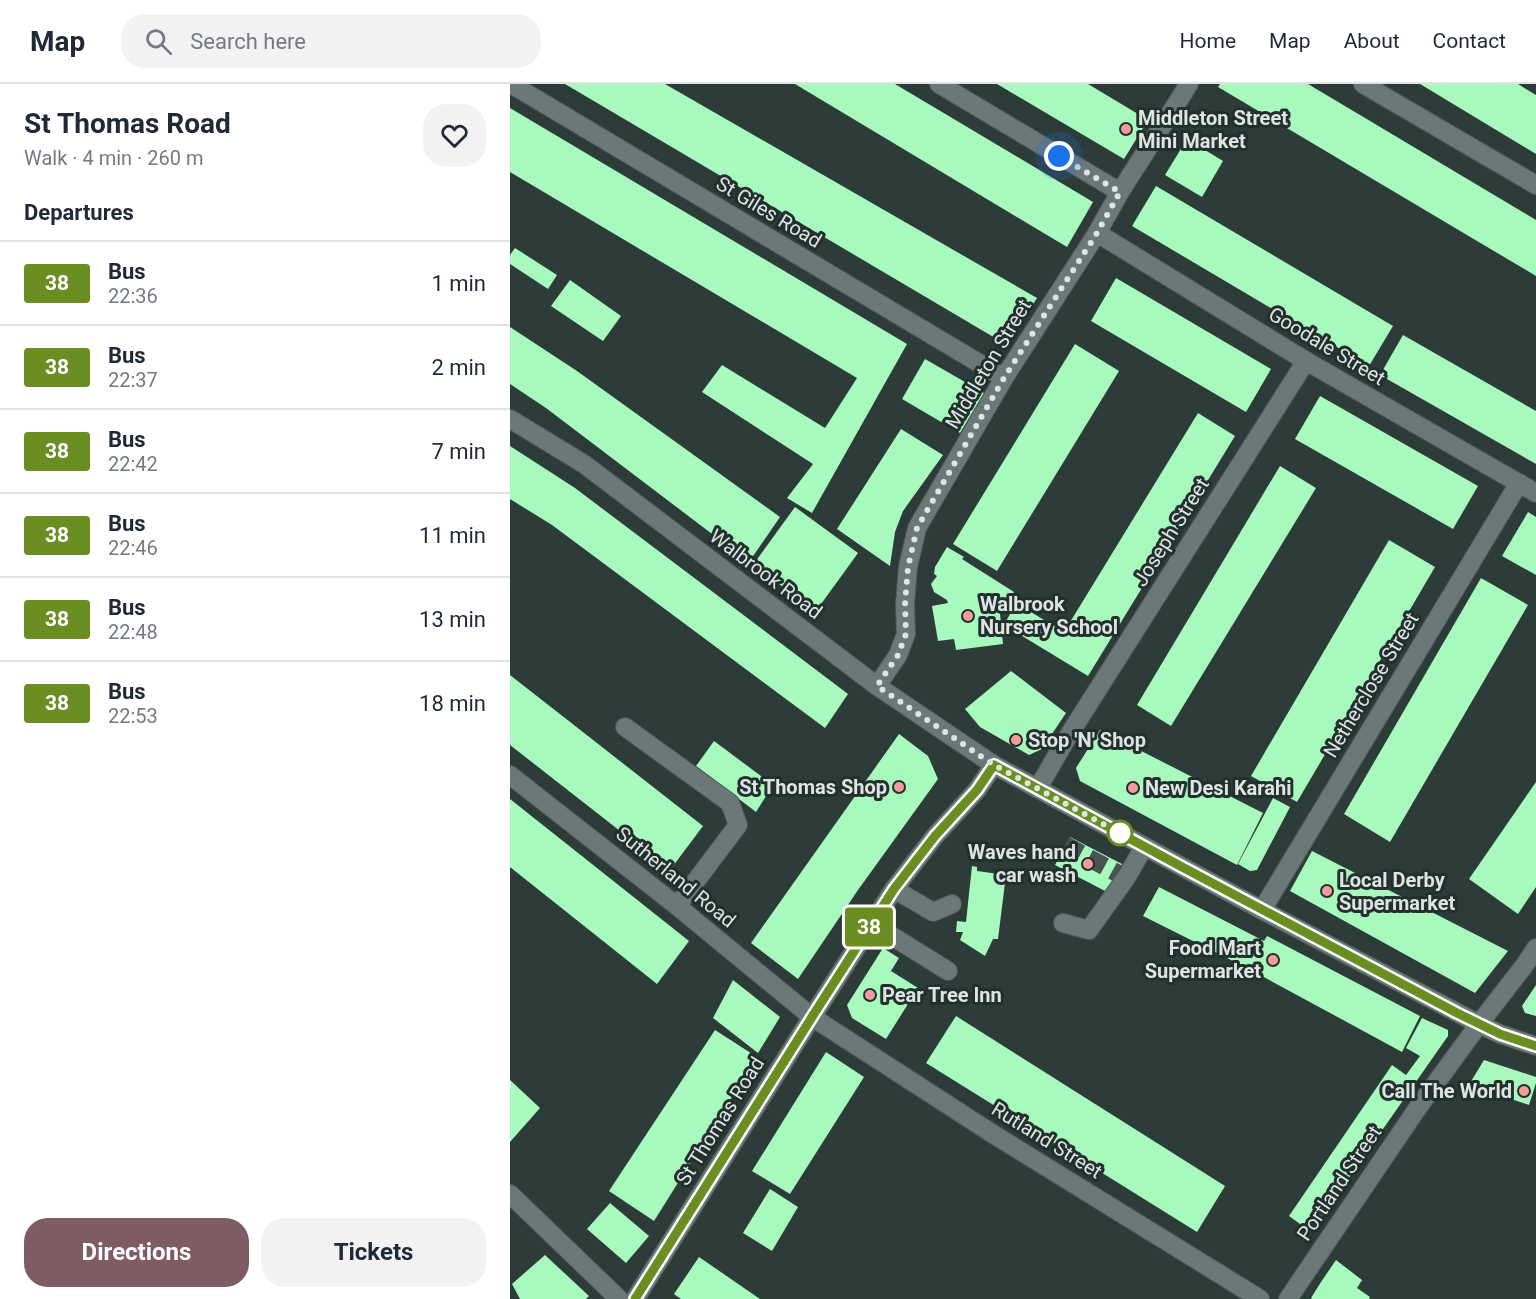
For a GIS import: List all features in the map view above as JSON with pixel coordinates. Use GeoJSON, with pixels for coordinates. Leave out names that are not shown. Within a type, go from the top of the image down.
{"type":"FeatureCollection","features":[{"type":"Feature","properties":{"kind":"street","name":"St Giles Road"},"geometry":{"type":"LineString","coordinates":[[512,84],[1004,378]]}},
{"type":"Feature","properties":{"kind":"street"},"geometry":{"type":"LineString","coordinates":[[939,84],[1120,192]]}},
{"type":"Feature","properties":{"kind":"street","name":"Middleton Street"},"geometry":{"type":"LineString","coordinates":[[877,686],[898,655],[906,634],[905,604],[908,567],[917,528],[1004,378],[1189,84]]}},
{"type":"Feature","properties":{"kind":"street"},"geometry":{"type":"LineString","coordinates":[[1363,84],[1536,184]]}},
{"type":"Feature","properties":{"kind":"street","name":"Goodale Street"},"geometry":{"type":"LineString","coordinates":[[1097,233],[1306,361],[1536,493]]}},
{"type":"Feature","properties":{"kind":"street","name":"Joseph Street"},"geometry":{"type":"LineString","coordinates":[[1038,788],[1067,738],[1306,361]]}},
{"type":"Feature","properties":{"kind":"street","name":"Walbrook Road"},"geometry":{"type":"LineString","coordinates":[[510,418],[584,464],[877,686],[994,765]]}},
{"type":"Feature","properties":{"kind":"street","name":"Netherclose Street"},"geometry":{"type":"LineString","coordinates":[[1262,910],[1519,483]]}},
{"type":"Feature","properties":{"kind":"street"},"geometry":{"type":"LineString","coordinates":[[625,727],[730,804],[738,825],[677,906]]}},
{"type":"Feature","properties":{"kind":"street"},"geometry":{"type":"LineString","coordinates":[[994,765],[1479,1024],[1536,1046]]}},
{"type":"Feature","properties":{"kind":"street","name":"St Thomas Road"},"geometry":{"type":"LineString","coordinates":[[635,1299],[871,923],[935,836],[977,790],[994,765]]}},
{"type":"Feature","properties":{"kind":"street","name":"Sutherland Road"},"geometry":{"type":"LineString","coordinates":[[510,775],[677,906],[812,1017]]}},
{"type":"Feature","properties":{"kind":"street"},"geometry":{"type":"LineString","coordinates":[[1063,922],[1089,930],[1126,878],[1144,847]]}},
{"type":"Feature","properties":{"kind":"street"},"geometry":{"type":"LineString","coordinates":[[894,889],[933,912],[952,904]]}},
{"type":"Feature","properties":{"kind":"street"},"geometry":{"type":"LineString","coordinates":[[871,923],[948,971]]}},
{"type":"Feature","properties":{"kind":"street","name":"Portland Street"},"geometry":{"type":"LineString","coordinates":[[1288,1299],[1419,1106],[1536,948]]}},
{"type":"Feature","properties":{"kind":"street","name":"Rutland Street"},"geometry":{"type":"LineString","coordinates":[[812,1017],[993,1134],[1260,1299]]}},
{"type":"Feature","properties":{"kind":"street"},"geometry":{"type":"LineString","coordinates":[[510,1194],[619,1299]]}},
{"type":"Feature","properties":{"kind":"building"},"geometry":{"type":"Polygon","coordinates":[[[565,84],[665,84],[1037,298],[1007,345],[565,84]]]}},
{"type":"Feature","properties":{"kind":"building"},"geometry":{"type":"Polygon","coordinates":[[[795,84],[895,84],[1093,202],[1067,247],[795,84]]]}},
{"type":"Feature","properties":{"kind":"building"},"geometry":{"type":"Polygon","coordinates":[[[997,84],[1088,84],[1148,120],[1124,159],[997,84]]]}},
{"type":"Feature","properties":{"kind":"building"},"geometry":{"type":"Polygon","coordinates":[[[1220,84],[1308,84],[1536,220],[1536,276],[1218,87],[1220,84]]]}},
{"type":"Feature","properties":{"kind":"building"},"geometry":{"type":"Polygon","coordinates":[[[1420,84],[1518,84],[1536,95],[1536,154],[1420,84]]]}},
{"type":"Feature","properties":{"kind":"building"},"geometry":{"type":"Polygon","coordinates":[[[510,108],[907,344],[812,513],[787,498],[813,464],[702,392],[722,365],[825,428],[857,378],[510,172],[510,108]]]}},
{"type":"Feature","properties":{"kind":"building"},"geometry":{"type":"Polygon","coordinates":[[[1187,139],[1223,161],[1202,197],[1165,175],[1187,139]]]}},
{"type":"Feature","properties":{"kind":"building"},"geometry":{"type":"Polygon","coordinates":[[[1156,186],[1393,326],[1369,366],[1132,226],[1156,186]]]}},
{"type":"Feature","properties":{"kind":"building"},"geometry":{"type":"Polygon","coordinates":[[[515,248],[557,275],[548,289],[510,264],[510,255],[515,248]]]}},
{"type":"Feature","properties":{"kind":"building"},"geometry":{"type":"Polygon","coordinates":[[[1116,278],[1271,369],[1246,412],[1091,321],[1116,278]]]}},
{"type":"Feature","properties":{"kind":"building"},"geometry":{"type":"Polygon","coordinates":[[[570,280],[621,316],[603,341],[551,306],[570,280]]]}},
{"type":"Feature","properties":{"kind":"building"},"geometry":{"type":"Polygon","coordinates":[[[510,327],[577,371],[780,517],[749,562],[546,408],[510,384],[510,327]]]}},
{"type":"Feature","properties":{"kind":"building"},"geometry":{"type":"Polygon","coordinates":[[[1403,335],[1536,411],[1536,464],[1380,375],[1403,335]]]}},
{"type":"Feature","properties":{"kind":"building"},"geometry":{"type":"Polygon","coordinates":[[[1075,344],[1119,371],[997,571],[953,544],[1075,344]]]}},
{"type":"Feature","properties":{"kind":"building"},"geometry":{"type":"Polygon","coordinates":[[[925,359],[984,393],[960,433],[902,399],[925,359]]]}},
{"type":"Feature","properties":{"kind":"building"},"geometry":{"type":"Polygon","coordinates":[[[1320,396],[1478,486],[1453,529],[1295,439],[1320,396]]]}},
{"type":"Feature","properties":{"kind":"building"},"geometry":{"type":"Polygon","coordinates":[[[1198,413],[1235,436],[1088,676],[1004,625],[1016,603],[1064,632],[1198,413]]]}},
{"type":"Feature","properties":{"kind":"building"},"geometry":{"type":"Polygon","coordinates":[[[901,429],[943,455],[903,511],[895,532],[890,566],[837,529],[901,429]]]}},
{"type":"Feature","properties":{"kind":"building"},"geometry":{"type":"Polygon","coordinates":[[[510,446],[575,488],[848,694],[825,728],[552,525],[510,499],[510,446]]]}},
{"type":"Feature","properties":{"kind":"building"},"geometry":{"type":"Polygon","coordinates":[[[1280,466],[1316,488],[1171,726],[1137,705],[1280,466]]]}},
{"type":"Feature","properties":{"kind":"building"},"geometry":{"type":"Polygon","coordinates":[[[795,507],[858,553],[816,611],[753,565],[795,507]]]}},
{"type":"Feature","properties":{"kind":"building"},"geometry":{"type":"Polygon","coordinates":[[[1528,512],[1536,517],[1536,575],[1502,556],[1528,512]]]}},
{"type":"Feature","properties":{"kind":"building"},"geometry":{"type":"Polygon","coordinates":[[[1389,540],[1435,567],[1297,802],[1251,776],[1389,540]]]}},
{"type":"Feature","properties":{"kind":"building"},"geometry":{"type":"Polygon","coordinates":[[[947,547],[1014,592],[1000,614],[1003,644],[956,650],[954,639],[938,641],[932,606],[948,603],[934,592],[931,584],[937,576],[934,574],[935,567],[947,547]]]}},
{"type":"Feature","properties":{"kind":"building"},"geometry":{"type":"Polygon","coordinates":[[[1481,578],[1528,605],[1390,842],[1344,814],[1481,578]]]}},
{"type":"Feature","properties":{"kind":"building"},"geometry":{"type":"Polygon","coordinates":[[[1011,671],[1066,713],[1042,749],[1029,755],[980,727],[965,709],[1011,671]]]}},
{"type":"Feature","properties":{"kind":"building"},"geometry":{"type":"Polygon","coordinates":[[[510,675],[703,826],[670,870],[510,745],[510,675]]]}},
{"type":"Feature","properties":{"kind":"building"},"geometry":{"type":"Polygon","coordinates":[[[1100,730],[1263,813],[1237,865],[1080,781],[1076,768],[1100,730]]]}},
{"type":"Feature","properties":{"kind":"building"},"geometry":{"type":"Polygon","coordinates":[[[899,734],[928,756],[938,779],[858,890],[798,979],[751,943],[899,734]]]}},
{"type":"Feature","properties":{"kind":"building"},"geometry":{"type":"Polygon","coordinates":[[[714,741],[773,785],[756,812],[696,766],[714,741]]]}},
{"type":"Feature","properties":{"kind":"building"},"geometry":{"type":"Polygon","coordinates":[[[1536,782],[1536,887],[1518,914],[1469,879],[1536,782]]]}},
{"type":"Feature","properties":{"kind":"building"},"geometry":{"type":"Polygon","coordinates":[[[1273,798],[1290,807],[1257,870],[1250,871],[1238,864],[1273,798]]]}},
{"type":"Feature","properties":{"kind":"building"},"geometry":{"type":"Polygon","coordinates":[[[510,799],[689,941],[657,984],[510,867],[510,799]]]}},
{"type":"Feature","properties":{"kind":"building","name":"Waves hand car wash"},"geometry":{"type":"Polygon","coordinates":[[[1070,837],[1122,864],[1107,892],[1055,865],[1070,837]]]}},
{"type":"Feature","properties":{"kind":"building"},"geometry":{"type":"Polygon","coordinates":[[[1312,851],[1508,951],[1475,993],[1290,891],[1312,851]]]}},
{"type":"Feature","properties":{"kind":"building"},"geometry":{"type":"Polygon","coordinates":[[[972,866],[977,867],[977,871],[1006,875],[998,939],[993,939],[985,956],[960,940],[963,932],[956,932],[957,921],[966,922],[972,866]]]}},
{"type":"Feature","properties":{"kind":"building"},"geometry":{"type":"Polygon","coordinates":[[[1159,887],[1264,941],[1267,936],[1420,1016],[1402,1052],[1249,969],[1143,916],[1159,887]]]}},
{"type":"Feature","properties":{"kind":"building"},"geometry":{"type":"Polygon","coordinates":[[[883,948],[899,958],[891,971],[918,988],[886,1039],[852,1018],[847,1005],[883,948]]]}},
{"type":"Feature","properties":{"kind":"building"},"geometry":{"type":"Polygon","coordinates":[[[733,980],[780,1017],[758,1053],[713,1018],[733,980]]]}},
{"type":"Feature","properties":{"kind":"building"},"geometry":{"type":"Polygon","coordinates":[[[1536,985],[1536,1016],[1525,1013],[1522,1006],[1536,985]]]}},
{"type":"Feature","properties":{"kind":"building"},"geometry":{"type":"Polygon","coordinates":[[[956,1016],[1225,1186],[1197,1232],[926,1063],[956,1016]]]}},
{"type":"Feature","properties":{"kind":"building"},"geometry":{"type":"Polygon","coordinates":[[[1422,1018],[1448,1030],[1448,1036],[1311,1232],[1289,1216],[1392,1065],[1406,1075],[1420,1056],[1406,1048],[1422,1018]]]}},
{"type":"Feature","properties":{"kind":"building"},"geometry":{"type":"Polygon","coordinates":[[[715,1030],[757,1057],[654,1221],[609,1191],[715,1030]]]}},
{"type":"Feature","properties":{"kind":"building"},"geometry":{"type":"Polygon","coordinates":[[[826,1052],[864,1077],[790,1194],[752,1171],[826,1052]]]}},
{"type":"Feature","properties":{"kind":"building"},"geometry":{"type":"Polygon","coordinates":[[[1484,1060],[1536,1077],[1529,1105],[1470,1083],[1484,1060]]]}},
{"type":"Feature","properties":{"kind":"building"},"geometry":{"type":"Polygon","coordinates":[[[510,1080],[540,1108],[510,1142],[510,1080]]]}},
{"type":"Feature","properties":{"kind":"building"},"geometry":{"type":"Polygon","coordinates":[[[770,1189],[798,1207],[772,1251],[743,1233],[770,1189]]]}},
{"type":"Feature","properties":{"kind":"building"},"geometry":{"type":"Polygon","coordinates":[[[610,1203],[649,1236],[626,1263],[587,1229],[610,1203]]]}},
{"type":"Feature","properties":{"kind":"building"},"geometry":{"type":"Polygon","coordinates":[[[545,1255],[589,1296],[586,1299],[520,1299],[512,1284],[545,1255]]]}},
{"type":"Feature","properties":{"kind":"building"},"geometry":{"type":"Polygon","coordinates":[[[699,1257],[760,1299],[681,1299],[674,1294],[699,1257]]]}},
{"type":"Feature","properties":{"kind":"building"},"geometry":{"type":"Polygon","coordinates":[[[1336,1260],[1362,1280],[1357,1288],[1370,1297],[1369,1299],[1311,1298],[1336,1260]]]}},
{"type":"Feature","properties":{"kind":"tunnel"},"geometry":{"type":"LineString","coordinates":[[1065,845],[1126,878]]}},
{"type":"Feature","properties":{"kind":"bus line","name":"38"},"geometry":{"type":"LineString","coordinates":[[635,1299],[871,923],[935,836],[977,790],[994,765],[1457,1013],[1500,1034],[1536,1046]]}},
{"type":"Feature","properties":{"kind":"place","name":"Middleton Street Mini Market"},"geometry":{"type":"Point","coordinates":[1126,129]}},
{"type":"Feature","properties":{"kind":"place","name":"Walbrook Nursery School"},"geometry":{"type":"Point","coordinates":[968,616]}},
{"type":"Feature","properties":{"kind":"place","name":"Stop 'N' Shop"},"geometry":{"type":"Point","coordinates":[1016,740]}},
{"type":"Feature","properties":{"kind":"place","name":"St Thomas Shop"},"geometry":{"type":"Point","coordinates":[899,787]}},
{"type":"Feature","properties":{"kind":"place","name":"New Desi Karahi"},"geometry":{"type":"Point","coordinates":[1133,788]}},
{"type":"Feature","properties":{"kind":"place","name":"Waves hand car wash"},"geometry":{"type":"Point","coordinates":[1088,864]}},
{"type":"Feature","properties":{"kind":"place","name":"Local Derby Supermarket"},"geometry":{"type":"Point","coordinates":[1327,891]}},
{"type":"Feature","properties":{"kind":"place","name":"Food Mart Supermarket"},"geometry":{"type":"Point","coordinates":[1273,960]}},
{"type":"Feature","properties":{"kind":"place","name":"Pear Tree Inn"},"geometry":{"type":"Point","coordinates":[870,995]}},
{"type":"Feature","properties":{"kind":"place","name":"Call The World"},"geometry":{"type":"Point","coordinates":[1524,1091]}},
{"type":"Feature","properties":{"kind":"route"},"geometry":{"type":"LineString","coordinates":[[1059,156],[1120,192],[1097,233],[1004,378],[917,528],[908,567],[905,604],[906,634],[898,655],[877,686],[994,765],[1127,837],[1120,833]]}}]}
